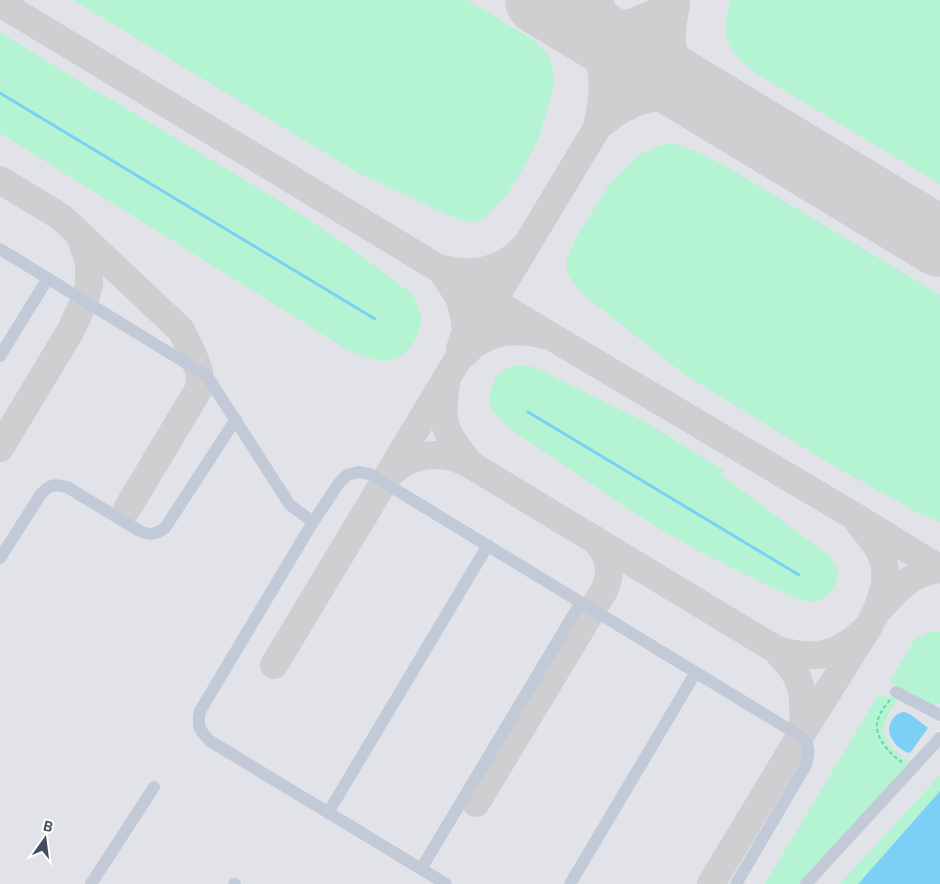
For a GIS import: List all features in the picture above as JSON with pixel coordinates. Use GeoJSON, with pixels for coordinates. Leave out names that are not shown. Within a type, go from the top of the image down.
{"type":"FeatureCollection","features":[{"type":"Feature","properties":{"kind":"lane"},"geometry":{"type":"LineString","coordinates":[[0,249],[207,376],[290,505],[314,522]]}},
{"type":"Feature","properties":{"kind":"lane"},"geometry":{"type":"LineString","coordinates":[[0,356],[48,278]]}},
{"type":"Feature","properties":{"kind":"lane"},"geometry":{"type":"LineString","coordinates":[[0,558],[41,494],[48,487],[58,485],[67,487],[138,530],[147,534],[156,534],[165,528],[236,419]]}},
{"type":"Feature","properties":{"kind":"lane"},"geometry":{"type":"LineString","coordinates":[[446,884],[210,741],[201,732],[198,721],[200,711],[339,483],[348,475],[358,472],[370,474],[488,545],[800,736],[805,741],[810,751],[806,766],[736,884]]}},
{"type":"Feature","properties":{"kind":"lane"},"geometry":{"type":"LineString","coordinates":[[328,812],[488,545]]}},
{"type":"Feature","properties":{"kind":"lane"},"geometry":{"type":"LineString","coordinates":[[421,869],[581,602]]}},
{"type":"Feature","properties":{"kind":"lane"},"geometry":{"type":"LineString","coordinates":[[570,884],[696,672]]}},
{"type":"Feature","properties":{"kind":"lane"},"geometry":{"type":"LineString","coordinates":[[896,692],[940,714]]}},
{"type":"Feature","properties":{"kind":"lane"},"geometry":{"type":"LineString","coordinates":[[806,884],[940,738]]}},
{"type":"Feature","properties":{"kind":"lane"},"geometry":{"type":"LineString","coordinates":[[92,884],[154,788]]}},
{"type":"Feature","properties":{"kind":"path"},"geometry":{"type":"LineString","coordinates":[[896,692],[879,716],[876,726],[878,734],[887,748],[899,761],[914,768]]}},
{"type":"Feature","properties":{"kind":"shaded area"},"geometry":{"type":"Polygon","coordinates":[[[0,0],[940,0],[940,776],[842,884],[0,884],[0,0]]]}},
{"type":"Feature","properties":{"kind":"green space"},"geometry":{"type":"Polygon","coordinates":[[[73,0],[467,0],[535,41],[546,53],[553,68],[554,84],[540,135],[509,192],[486,217],[475,221],[462,221],[358,173],[73,0]]]}},
{"type":"Feature","properties":{"kind":"green space"},"geometry":{"type":"Polygon","coordinates":[[[730,0],[940,0],[940,184],[752,71],[734,53],[727,40],[726,25],[730,0]]]}},
{"type":"Feature","properties":{"kind":"green space"},"geometry":{"type":"Polygon","coordinates":[[[0,32],[299,213],[345,244],[411,293],[421,314],[420,328],[412,346],[397,358],[385,361],[368,358],[346,349],[0,133],[0,32]]]}},
{"type":"Feature","properties":{"kind":"green space"},"geometry":{"type":"Polygon","coordinates":[[[672,143],[703,154],[727,167],[940,295],[940,522],[924,516],[832,465],[684,374],[581,293],[568,275],[566,260],[577,236],[610,184],[639,155],[658,146],[672,143]]]}},
{"type":"Feature","properties":{"kind":"green space"},"geometry":{"type":"Polygon","coordinates":[[[521,365],[530,366],[544,372],[642,420],[725,471],[721,475],[828,555],[837,569],[837,579],[833,588],[821,599],[809,602],[751,577],[701,552],[625,507],[518,435],[496,415],[490,398],[496,378],[509,368],[521,365]]]}},
{"type":"Feature","properties":{"kind":"green space"},"geometry":{"type":"Polygon","coordinates":[[[929,632],[940,632],[940,704],[932,705],[906,693],[890,681],[915,639],[929,632]]]}},
{"type":"Feature","properties":{"kind":"green space"},"geometry":{"type":"Polygon","coordinates":[[[878,695],[899,698],[890,711],[882,729],[894,750],[903,758],[914,763],[804,884],[765,884],[878,695]]]}},
{"type":"Feature","properties":{"kind":"green space"},"geometry":{"type":"Polygon","coordinates":[[[940,775],[940,791],[858,884],[840,884],[940,775]]]}},
{"type":"Feature","properties":{"kind":"water"},"geometry":{"type":"Polygon","coordinates":[[[904,712],[910,714],[928,728],[910,753],[905,752],[893,741],[889,732],[893,718],[904,712]]]}},
{"type":"Feature","properties":{"kind":"water"},"geometry":{"type":"Polygon","coordinates":[[[940,791],[940,884],[858,884],[940,791]]]}},
{"type":"Feature","properties":{"kind":"waterway"},"geometry":{"type":"LineString","coordinates":[[0,93],[375,319]]}},
{"type":"Feature","properties":{"kind":"waterway"},"geometry":{"type":"LineString","coordinates":[[528,412],[799,575]]}},
{"type":"Feature","properties":{"kind":"taxiway"},"geometry":{"type":"LineString","coordinates":[[598,0],[609,25],[611,41]]}},
{"type":"Feature","properties":{"kind":"taxiway"},"geometry":{"type":"LineString","coordinates":[[671,0],[659,11],[631,23],[581,25],[597,53],[602,75],[602,101],[597,127],[618,111],[637,102],[658,96],[682,94],[707,101]]}},
{"type":"Feature","properties":{"kind":"taxiway"},"geometry":{"type":"LineString","coordinates":[[274,665],[674,0]]}},
{"type":"Feature","properties":{"kind":"taxiway"},"geometry":{"type":"LineString","coordinates":[[0,3],[940,569]]}},
{"type":"Feature","properties":{"kind":"taxiway"},"geometry":{"type":"LineString","coordinates":[[676,4],[672,33],[676,60],[685,75],[707,101]]}},
{"type":"Feature","properties":{"kind":"taxiway"},"geometry":{"type":"LineString","coordinates":[[0,180],[61,217],[79,234],[89,261],[89,284],[85,300],[71,330],[0,448]]}},
{"type":"Feature","properties":{"kind":"taxiway"},"geometry":{"type":"LineString","coordinates":[[79,234],[181,330],[199,371],[200,387],[127,509]]}},
{"type":"Feature","properties":{"kind":"taxiway"},"geometry":{"type":"LineString","coordinates":[[443,269],[458,272],[479,272],[502,264],[521,250]]}},
{"type":"Feature","properties":{"kind":"taxiway"},"geometry":{"type":"LineString","coordinates":[[442,271],[460,299],[464,315],[466,331],[460,349]]}},
{"type":"Feature","properties":{"kind":"taxiway"},"geometry":{"type":"LineString","coordinates":[[464,354],[481,340],[501,333],[522,331],[544,335]]}},
{"type":"Feature","properties":{"kind":"taxiway"},"geometry":{"type":"LineString","coordinates":[[446,385],[443,410],[444,420],[450,437],[471,465]]}},
{"type":"Feature","properties":{"kind":"taxiway"},"geometry":{"type":"LineString","coordinates":[[391,473],[397,467],[412,459],[428,455],[453,457],[471,465],[775,649],[803,655],[826,654],[847,644],[869,626]]}},
{"type":"Feature","properties":{"kind":"taxiway"},"geometry":{"type":"LineString","coordinates":[[711,884],[869,626],[878,607],[884,588],[885,568],[878,548],[859,523]]}},
{"type":"Feature","properties":{"kind":"taxiway"},"geometry":{"type":"LineString","coordinates":[[476,803],[605,589],[609,575],[608,562],[594,539]]}},
{"type":"Feature","properties":{"kind":"taxiway"},"geometry":{"type":"LineString","coordinates":[[878,610],[899,588],[911,579],[926,572],[940,569]]}},
{"type":"Feature","properties":{"kind":"taxiway"},"geometry":{"type":"LineString","coordinates":[[775,649],[793,670],[800,683],[803,705],[802,733]]}},
{"type":"Feature","properties":{"kind":"runway"},"geometry":{"type":"LineString","coordinates":[[540,0],[940,242]]}}]}
